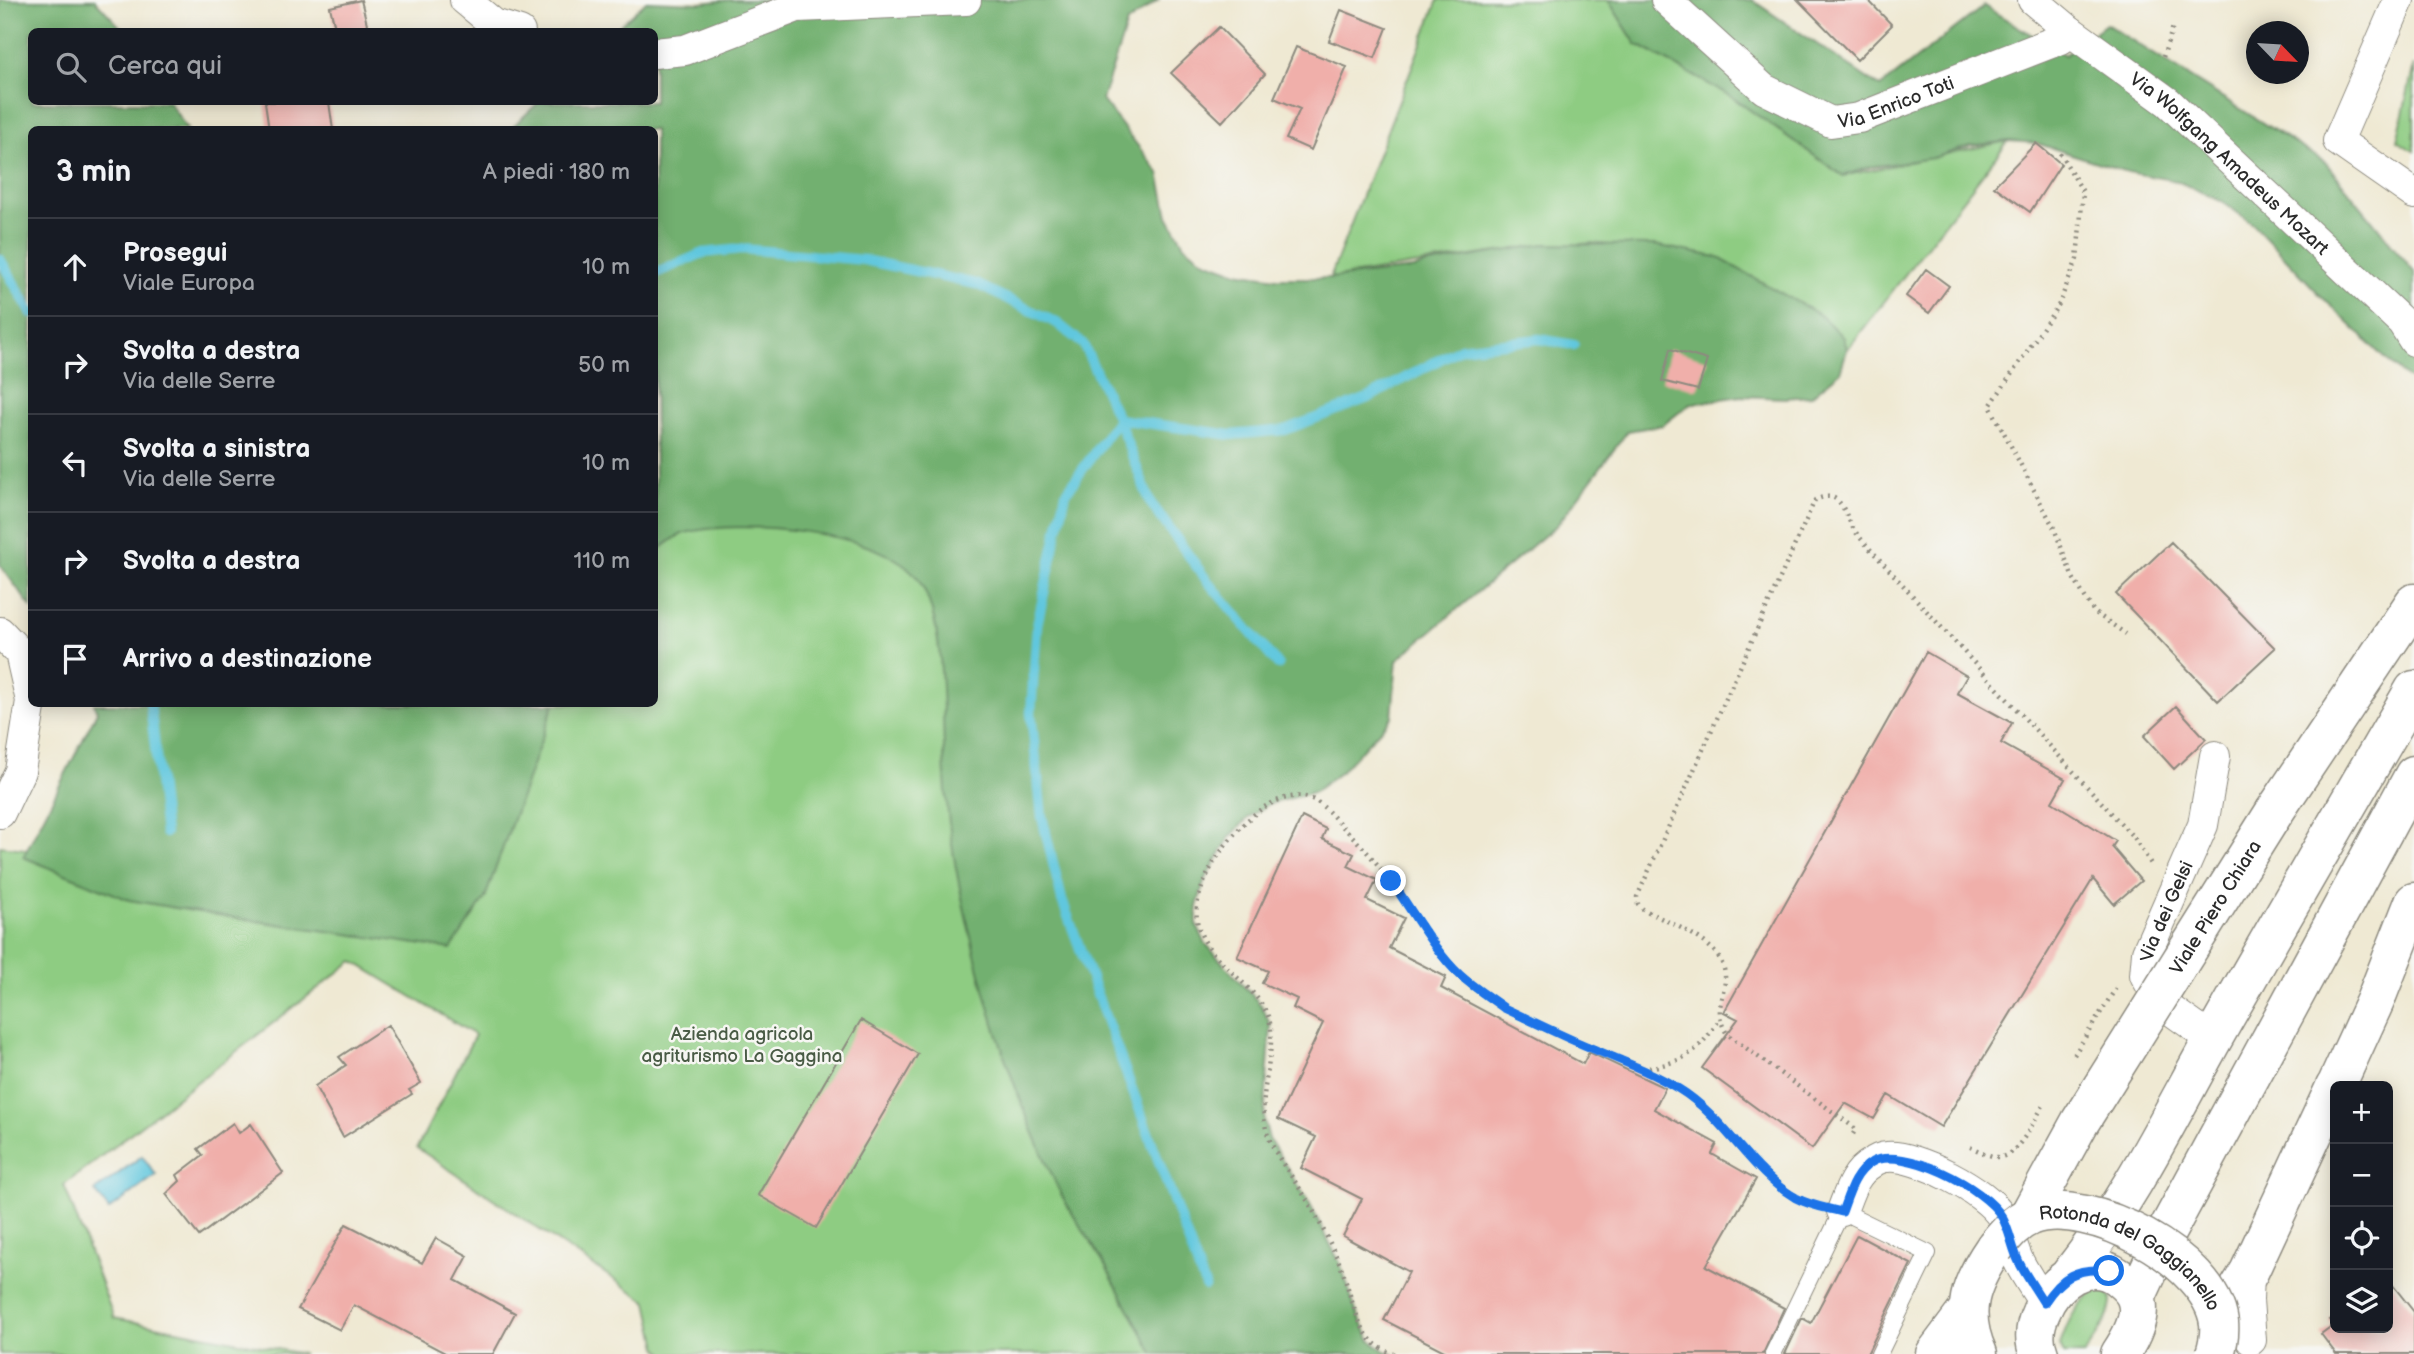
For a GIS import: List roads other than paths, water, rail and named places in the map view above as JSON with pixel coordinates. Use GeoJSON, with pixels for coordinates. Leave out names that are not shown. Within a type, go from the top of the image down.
{"type":"FeatureCollection","features":[{"type":"Feature","properties":{"kind":"street"},"geometry":{"type":"LineString","coordinates":[[465,0],[494,24],[507,28]]}},
{"type":"Feature","properties":{"kind":"street"},"geometry":{"type":"LineString","coordinates":[[658,53],[685,50],[797,7],[966,0]]}},
{"type":"Feature","properties":{"kind":"street","name":"Via Enrico Toti"},"geometry":{"type":"LineString","coordinates":[[1666,0],[1764,89],[1831,122],[1858,118],[2061,38],[2070,31]]}},
{"type":"Feature","properties":{"kind":"street","name":"Via Wolfgang Amadeus Mozart"},"geometry":{"type":"LineString","coordinates":[[2032,0],[2168,102],[2402,322],[2414,341]]}},
{"type":"Feature","properties":{"kind":"street"},"geometry":{"type":"LineString","coordinates":[[2399,0],[2338,141],[2414,194]]}},
{"type":"Feature","properties":{"kind":"street","name":"Viale Piero Chiara"},"geometry":{"type":"LineString","coordinates":[[2028,1217],[2080,1122],[2275,811],[2414,603]]}},
{"type":"Feature","properties":{"kind":"street"},"geometry":{"type":"LineString","coordinates":[[0,632],[20,653],[28,688]]}},
{"type":"Feature","properties":{"kind":"street"},"geometry":{"type":"LineString","coordinates":[[2035,1351],[2036,1322],[2044,1303],[2055,1287],[2070,1275],[2097,1242],[2140,1175],[2213,1040],[2414,690]]}},
{"type":"Feature","properties":{"kind":"street"},"geometry":{"type":"LineString","coordinates":[[0,813],[20,771],[30,707]]}},
{"type":"Feature","properties":{"kind":"street","name":"Via dei Gelsi"},"geometry":{"type":"LineString","coordinates":[[2213,1040],[2161,1003],[2146,975],[2147,951],[2203,825],[2215,756]]}},
{"type":"Feature","properties":{"kind":"street"},"geometry":{"type":"LineString","coordinates":[[2120,1354],[2130,1339],[2136,1319],[2136,1298],[2177,1211],[2414,775]]}},
{"type":"Feature","properties":{"kind":"street"},"geometry":{"type":"LineString","coordinates":[[2339,1081],[2375,1001],[2402,958],[2414,902]]}},
{"type":"Feature","properties":{"kind":"street"},"geometry":{"type":"LineString","coordinates":[[2249,1272],[2248,1300],[2258,1347],[2217,1337],[2330,1100]]}},
{"type":"Feature","properties":{"kind":"street"},"geometry":{"type":"LineString","coordinates":[[1842,1212],[1860,1171],[1880,1159],[1904,1159],[1944,1173],[1985,1198],[2002,1216],[2019,1261],[2044,1303]]}},
{"type":"Feature","properties":{"kind":"street","name":"Rotonda del Gaggianello"},"geometry":{"type":"LineString","coordinates":[[1978,1354],[1969,1327],[1968,1310],[1972,1288],[1982,1266],[2010,1229],[2028,1217],[2045,1212],[2079,1213],[2105,1220],[2143,1237],[2170,1255],[2196,1279],[2210,1300],[2217,1337]]}},
{"type":"Feature","properties":{"kind":"street"},"geometry":{"type":"LineString","coordinates":[[2070,1275],[2091,1268],[2109,1271],[2125,1283],[2136,1298]]}},
{"type":"Feature","properties":{"kind":"street"},"geometry":{"type":"LineString","coordinates":[[1935,1354],[1968,1310]]}},
{"type":"Feature","properties":{"kind":"lane"},"geometry":{"type":"LineString","coordinates":[[1773,1354],[1842,1212],[1928,1253],[1879,1354]]}},
{"type":"Feature","properties":{"kind":"water"},"geometry":{"type":"Polygon","coordinates":[[[142,1156],[156,1175],[109,1210],[95,1191],[142,1156]]]}},
{"type":"Feature","properties":{"kind":"waterway"},"geometry":{"type":"LineString","coordinates":[[658,272],[703,253],[742,249],[864,260],[976,284],[1057,323],[1083,344],[1118,419],[1150,502],[1205,578],[1278,665]]}},
{"type":"Feature","properties":{"kind":"waterway"},"geometry":{"type":"LineString","coordinates":[[0,259],[28,307]]}},
{"type":"Feature","properties":{"kind":"waterway"},"geometry":{"type":"LineString","coordinates":[[1205,1286],[1062,900],[1042,817],[1031,713],[1037,625],[1066,493],[1118,419],[1231,435],[1285,430],[1368,398],[1461,348],[1539,339],[1574,345]]}},
{"type":"Feature","properties":{"kind":"waterway"},"geometry":{"type":"LineString","coordinates":[[150,707],[165,833]]}},
{"type":"Feature","properties":{"kind":"park label","name":"Azienda agricola agriturismo La Gaggina"},"geometry":{"type":"Point","coordinates":[742,1044]}}]}
